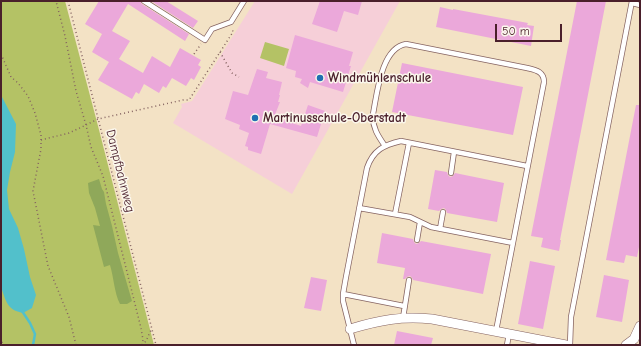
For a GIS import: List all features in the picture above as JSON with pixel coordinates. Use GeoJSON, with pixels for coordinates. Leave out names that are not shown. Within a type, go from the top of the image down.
{"type":"FeatureCollection","features":[{"type":"Feature","properties":{"kind":"street"},"geometry":{"type":"LineString","coordinates":[[350,329],[377,321],[419,318],[432,319],[566,345]]}},
{"type":"Feature","properties":{"kind":"street"},"geometry":{"type":"LineString","coordinates":[[626,345],[634,339],[640,326]]}},
{"type":"Feature","properties":{"kind":"lane"},"geometry":{"type":"LineString","coordinates":[[144,1],[205,40],[212,29],[231,22],[244,1]]}},
{"type":"Feature","properties":{"kind":"lane"},"geometry":{"type":"LineString","coordinates":[[570,345],[571,317],[632,2],[640,5]]}},
{"type":"Feature","properties":{"kind":"lane"},"geometry":{"type":"LineString","coordinates":[[385,146],[376,132],[373,119],[382,72],[392,52],[401,45],[406,44],[538,70],[542,73],[544,82],[496,331]]}},
{"type":"Feature","properties":{"kind":"lane"},"geometry":{"type":"LineString","coordinates":[[354,345],[343,301],[343,294],[369,162],[379,149],[401,141],[527,166]]}},
{"type":"Feature","properties":{"kind":"lane"},"geometry":{"type":"LineString","coordinates":[[394,214],[409,143]]}},
{"type":"Feature","properties":{"kind":"lane"},"geometry":{"type":"LineString","coordinates":[[451,173],[454,152]]}},
{"type":"Feature","properties":{"kind":"lane"},"geometry":{"type":"LineString","coordinates":[[359,208],[410,217],[431,227],[513,243]]}},
{"type":"Feature","properties":{"kind":"lane"},"geometry":{"type":"LineString","coordinates":[[440,229],[443,212]]}},
{"type":"Feature","properties":{"kind":"lane"},"geometry":{"type":"LineString","coordinates":[[417,240],[420,222]]}},
{"type":"Feature","properties":{"kind":"lane"},"geometry":{"type":"LineString","coordinates":[[403,318],[409,280]]}},
{"type":"Feature","properties":{"kind":"lane"},"geometry":{"type":"LineString","coordinates":[[343,294],[404,306]]}},
{"type":"Feature","properties":{"kind":"lane"},"geometry":{"type":"LineString","coordinates":[[506,345],[509,334]]}},
{"type":"Feature","properties":{"kind":"path"},"geometry":{"type":"LineString","coordinates":[[56,1],[76,91],[92,147],[103,176],[141,328],[143,340],[142,345]]}},
{"type":"Feature","properties":{"kind":"path","name":"Dampfbahnweg"},"geometry":{"type":"LineString","coordinates":[[68,1],[156,345]]}},
{"type":"Feature","properties":{"kind":"path"},"geometry":{"type":"LineString","coordinates":[[40,140],[69,133],[98,119],[183,100],[189,100],[233,32],[231,22]]}},
{"type":"Feature","properties":{"kind":"path"},"geometry":{"type":"LineString","coordinates":[[194,54],[205,40]]}},
{"type":"Feature","properties":{"kind":"path"},"geometry":{"type":"LineString","coordinates":[[220,52],[232,73],[239,77]]}},
{"type":"Feature","properties":{"kind":"path"},"geometry":{"type":"LineString","coordinates":[[1,54],[11,77],[18,83],[28,96],[35,113],[40,140],[39,163],[33,191],[48,266],[69,317],[76,345]]}},
{"type":"Feature","properties":{"kind":"path"},"geometry":{"type":"LineString","coordinates":[[142,345],[146,341],[152,329]]}},
{"type":"Feature","properties":{"kind":"path"},"geometry":{"type":"LineString","coordinates":[[1,338],[4,345]]}},
{"type":"Feature","properties":{"kind":"shaded area"},"geometry":{"type":"Polygon","coordinates":[[[255,1],[400,1],[292,194],[173,123],[182,107],[181,104],[192,101],[255,1]]]}},
{"type":"Feature","properties":{"kind":"green space"},"geometry":{"type":"Polygon","coordinates":[[[1,1],[65,1],[154,345],[1,345],[1,1]]]}},
{"type":"Feature","properties":{"kind":"green space"},"geometry":{"type":"Polygon","coordinates":[[[265,42],[289,49],[284,66],[260,58],[265,42]]]}},
{"type":"Feature","properties":{"kind":"green space"},"geometry":{"type":"Polygon","coordinates":[[[99,179],[104,192],[118,253],[132,301],[127,304],[120,304],[116,295],[110,265],[104,267],[93,225],[100,226],[89,193],[88,183],[99,179]]]}},
{"type":"Feature","properties":{"kind":"water"},"geometry":{"type":"Polygon","coordinates":[[[1,95],[16,124],[15,152],[7,190],[9,209],[18,228],[36,295],[32,308],[23,313],[10,307],[1,287],[1,95]]]}},
{"type":"Feature","properties":{"kind":"building"},"geometry":{"type":"Polygon","coordinates":[[[99,1],[140,1],[142,4],[189,34],[185,41],[128,4],[112,31],[130,41],[119,59],[143,73],[152,56],[170,67],[180,48],[201,60],[198,65],[201,67],[194,80],[191,78],[186,86],[172,78],[166,88],[163,86],[159,93],[144,84],[139,94],[136,92],[132,99],[98,80],[109,62],[92,52],[102,34],[85,24],[99,1]]]}},
{"type":"Feature","properties":{"kind":"building"},"geometry":{"type":"Polygon","coordinates":[[[151,1],[166,1],[198,21],[193,28],[151,1]]]}},
{"type":"Feature","properties":{"kind":"building"},"geometry":{"type":"Polygon","coordinates":[[[320,1],[362,1],[358,15],[344,11],[337,32],[312,24],[320,1]]]}},
{"type":"Feature","properties":{"kind":"building"},"geometry":{"type":"Polygon","coordinates":[[[577,1],[606,1],[559,251],[541,247],[543,238],[531,236],[577,1]]]}},
{"type":"Feature","properties":{"kind":"building"},"geometry":{"type":"Polygon","coordinates":[[[440,7],[528,23],[527,25],[534,26],[531,46],[436,27],[440,7]]]}},
{"type":"Feature","properties":{"kind":"building"},"geometry":{"type":"Polygon","coordinates":[[[295,35],[353,52],[349,66],[351,66],[343,92],[310,82],[308,88],[300,83],[302,79],[295,77],[296,71],[286,68],[295,35]]]}},
{"type":"Feature","properties":{"kind":"building"},"geometry":{"type":"Polygon","coordinates":[[[402,63],[523,87],[513,135],[392,112],[402,63]]]}},
{"type":"Feature","properties":{"kind":"building"},"geometry":{"type":"Polygon","coordinates":[[[257,69],[268,72],[266,78],[282,82],[278,102],[280,102],[274,117],[301,126],[308,105],[325,111],[317,137],[270,124],[261,154],[248,150],[248,147],[245,146],[249,133],[239,129],[240,125],[225,119],[233,91],[248,95],[257,69]]]}},
{"type":"Feature","properties":{"kind":"building"},"geometry":{"type":"Polygon","coordinates":[[[636,105],[640,105],[640,242],[637,257],[626,255],[624,263],[606,260],[636,105]]]}},
{"type":"Feature","properties":{"kind":"building"},"geometry":{"type":"Polygon","coordinates":[[[435,170],[447,172],[450,177],[455,173],[504,183],[497,222],[447,213],[444,208],[439,211],[428,209],[435,170]]]}},
{"type":"Feature","properties":{"kind":"building"},"geometry":{"type":"Polygon","coordinates":[[[382,233],[413,239],[416,244],[421,241],[491,254],[483,294],[413,280],[410,276],[403,279],[405,268],[377,263],[382,233]]]}},
{"type":"Feature","properties":{"kind":"building"},"geometry":{"type":"Polygon","coordinates":[[[530,261],[555,266],[543,329],[518,324],[530,261]]]}},
{"type":"Feature","properties":{"kind":"building"},"geometry":{"type":"Polygon","coordinates":[[[604,275],[629,280],[622,322],[596,317],[604,275]]]}},
{"type":"Feature","properties":{"kind":"building"},"geometry":{"type":"Polygon","coordinates":[[[311,277],[327,280],[321,311],[304,308],[311,277]]]}},
{"type":"Feature","properties":{"kind":"building"},"geometry":{"type":"Polygon","coordinates":[[[397,331],[433,338],[431,345],[394,345],[397,331]]]}},
{"type":"Feature","properties":{"kind":"waterway"},"geometry":{"type":"LineString","coordinates":[[22,311],[35,334],[33,345]]}},
{"type":"Feature","properties":{"kind":"place","name":"Windmühlenschule"},"geometry":{"type":"Point","coordinates":[320,78]}},
{"type":"Feature","properties":{"kind":"place","name":"Martinusschule-Oberstadt"},"geometry":{"type":"Point","coordinates":[255,118]}}]}
